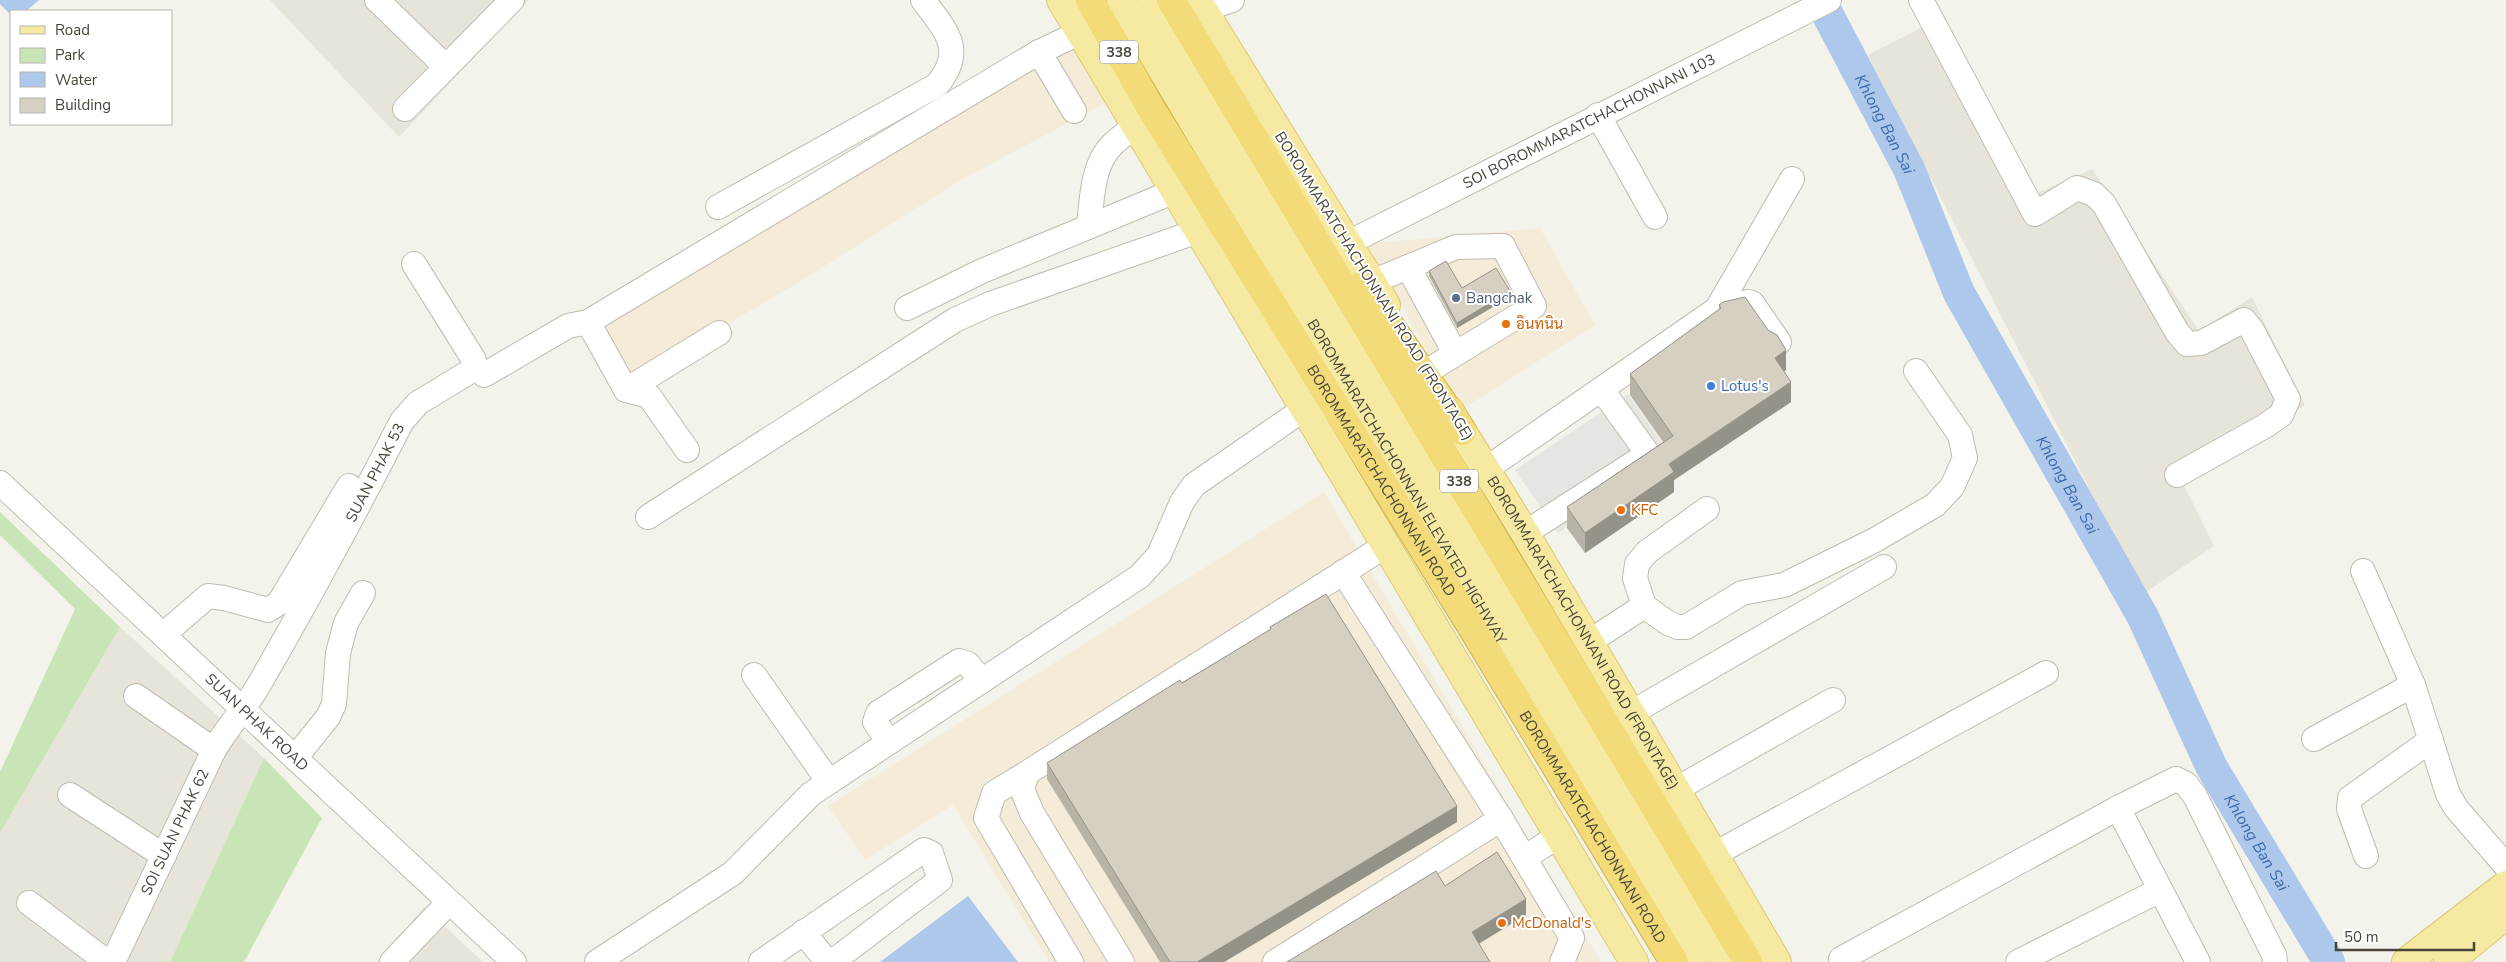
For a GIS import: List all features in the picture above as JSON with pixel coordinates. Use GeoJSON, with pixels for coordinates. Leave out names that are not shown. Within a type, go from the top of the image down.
{"type":"FeatureCollection","features":[{"type":"Feature","properties":{"kind":"highway"},"geometry":{"type":"LineString","coordinates":[[1070,0],[1142,115]]}},
{"type":"Feature","properties":{"kind":"highway","name":"BOROMMARATCHACHONNANI ROAD"},"geometry":{"type":"LineString","coordinates":[[1090,0],[1142,115],[1473,629],[1674,962]]}},
{"type":"Feature","properties":{"kind":"highway","name":"338"},"geometry":{"type":"LineString","coordinates":[[1171,0],[1748,962]]}},
{"type":"Feature","properties":{"kind":"highway"},"geometry":{"type":"LineString","coordinates":[[1203,53],[1462,430]]}},
{"type":"Feature","properties":{"kind":"main road","name":"338"},"geometry":{"type":"LineString","coordinates":[[1061,0],[1079,33],[1142,115],[1175,191],[1198,231],[1634,962]]}},
{"type":"Feature","properties":{"kind":"main road","name":"BOROMMARATCHACHONNANI ELEVATED HIGHWAY"},"geometry":{"type":"LineString","coordinates":[[1121,0],[1483,610],[1696,962]]}},
{"type":"Feature","properties":{"kind":"main road","name":"BOROMMARATCHACHONNANI ELEVATED HIGHWAY"},"geometry":{"type":"LineString","coordinates":[[1152,0],[1505,598],[1727,962]]}},
{"type":"Feature","properties":{"kind":"main road","name":"BOROMMARATCHACHONNANI ROAD (FRONTAGE)"},"geometry":{"type":"LineString","coordinates":[[1200,5],[1525,533],[1776,962]]}},
{"type":"Feature","properties":{"kind":"main road"},"geometry":{"type":"LineString","coordinates":[[2406,962],[2506,885]]}},
{"type":"Feature","properties":{"kind":"main road"},"geometry":{"type":"LineString","coordinates":[[2448,962],[2506,915]]}},
{"type":"Feature","properties":{"kind":"street"},"geometry":{"type":"LineString","coordinates":[[376,0],[446,67]]}},
{"type":"Feature","properties":{"kind":"street"},"geometry":{"type":"LineString","coordinates":[[405,109],[512,0]]}},
{"type":"Feature","properties":{"kind":"street"},"geometry":{"type":"LineString","coordinates":[[1200,5],[1232,0]]}},
{"type":"Feature","properties":{"kind":"street","name":"SOI BOROMMARATCHACHONNANI 103"},"geometry":{"type":"LineString","coordinates":[[1348,243],[1598,115],[1829,0]]}},
{"type":"Feature","properties":{"kind":"street"},"geometry":{"type":"LineString","coordinates":[[1921,0],[2035,214],[2077,188],[2094,194],[2104,204],[2177,332],[2187,344],[2201,342],[2244,320],[2252,330],[2288,399],[2281,415],[2265,426],[2177,475]]}},
{"type":"Feature","properties":{"kind":"street"},"geometry":{"type":"LineString","coordinates":[[718,207],[937,85],[949,71],[952,50],[946,33],[927,2]]}},
{"type":"Feature","properties":{"kind":"street"},"geometry":{"type":"LineString","coordinates":[[484,375],[568,326],[588,322],[1039,52],[1079,33]]}},
{"type":"Feature","properties":{"kind":"street"},"geometry":{"type":"LineString","coordinates":[[1039,52],[1074,110]]}},
{"type":"Feature","properties":{"kind":"street"},"geometry":{"type":"LineString","coordinates":[[1089,226],[1093,188],[1100,162],[1111,146],[1142,115]]}},
{"type":"Feature","properties":{"kind":"street"},"geometry":{"type":"LineString","coordinates":[[1598,115],[1655,216]]}},
{"type":"Feature","properties":{"kind":"street"},"geometry":{"type":"LineString","coordinates":[[1717,309],[1792,179]]}},
{"type":"Feature","properties":{"kind":"street"},"geometry":{"type":"LineString","coordinates":[[907,308],[982,271],[1175,191]]}},
{"type":"Feature","properties":{"kind":"street"},"geometry":{"type":"LineString","coordinates":[[648,518],[955,320],[990,304],[1198,231]]}},
{"type":"Feature","properties":{"kind":"street"},"geometry":{"type":"LineString","coordinates":[[1372,282],[1456,247],[1503,246],[1534,306],[1426,372]]}},
{"type":"Feature","properties":{"kind":"street","name":"SUAN PHAK 53"},"geometry":{"type":"LineString","coordinates":[[243,707],[255,690],[330,560],[408,412],[418,403],[474,369],[474,360],[414,264]]}},
{"type":"Feature","properties":{"kind":"street"},"geometry":{"type":"LineString","coordinates":[[1408,267],[1455,353]]}},
{"type":"Feature","properties":{"kind":"street"},"geometry":{"type":"LineString","coordinates":[[1486,469],[1717,309],[1748,302],[1752,303],[1778,342]]}},
{"type":"Feature","properties":{"kind":"street"},"geometry":{"type":"LineString","coordinates":[[588,322],[626,390],[649,396],[687,450]]}},
{"type":"Feature","properties":{"kind":"street"},"geometry":{"type":"LineString","coordinates":[[626,390],[720,333]]}},
{"type":"Feature","properties":{"kind":"street"},"geometry":{"type":"LineString","coordinates":[[1708,509],[1646,552],[1637,564],[1635,578],[1644,606],[1668,623],[1678,627],[1686,627],[1742,593],[1784,585],[1875,540],[1935,505],[1952,487],[1965,458],[1960,435],[1916,371]]}},
{"type":"Feature","properties":{"kind":"street"},"geometry":{"type":"LineString","coordinates":[[1525,533],[1648,454],[1602,390]]}},
{"type":"Feature","properties":{"kind":"street"},"geometry":{"type":"LineString","coordinates":[[597,962],[733,873],[811,794],[1140,576],[1159,555],[1182,502],[1194,485],[1304,409]]}},
{"type":"Feature","properties":{"kind":"street","name":"SUAN PHAK ROAD"},"geometry":{"type":"LineString","coordinates":[[0,483],[243,707],[295,758],[514,962]]}},
{"type":"Feature","properties":{"kind":"street"},"geometry":{"type":"LineString","coordinates":[[164,634],[208,596],[224,598],[268,610],[279,603],[349,486]]}},
{"type":"Feature","properties":{"kind":"street"},"geometry":{"type":"LineString","coordinates":[[1071,962],[986,818],[994,793],[1385,546]]}},
{"type":"Feature","properties":{"kind":"street"},"geometry":{"type":"LineString","coordinates":[[1631,713],[1884,567]]}},
{"type":"Feature","properties":{"kind":"street"},"geometry":{"type":"LineString","coordinates":[[2363,571],[2413,685],[2448,794],[2456,808],[2506,866]]}},
{"type":"Feature","properties":{"kind":"street"},"geometry":{"type":"LineString","coordinates":[[1342,572],[1526,857],[1572,938],[1562,962]]}},
{"type":"Feature","properties":{"kind":"street"},"geometry":{"type":"LineString","coordinates":[[295,758],[328,717],[334,704],[338,653],[346,623],[363,593]]}},
{"type":"Feature","properties":{"kind":"street"},"geometry":{"type":"LineString","coordinates":[[1589,642],[1644,606]]}},
{"type":"Feature","properties":{"kind":"street"},"geometry":{"type":"LineString","coordinates":[[1713,855],[2046,673]]}},
{"type":"Feature","properties":{"kind":"street"},"geometry":{"type":"LineString","coordinates":[[754,676],[829,782]]}},
{"type":"Feature","properties":{"kind":"street"},"geometry":{"type":"LineString","coordinates":[[2314,739],[2413,685]]}},
{"type":"Feature","properties":{"kind":"street"},"geometry":{"type":"LineString","coordinates":[[136,696],[214,750]]}},
{"type":"Feature","properties":{"kind":"street"},"geometry":{"type":"LineString","coordinates":[[1675,790],[1833,700]]}},
{"type":"Feature","properties":{"kind":"street","name":"SOI SUAN PHAK 62"},"geometry":{"type":"LineString","coordinates":[[113,962],[214,750],[243,707]]}},
{"type":"Feature","properties":{"kind":"street"},"geometry":{"type":"LineString","coordinates":[[2366,856],[2349,809],[2350,798],[2431,740]]}},
{"type":"Feature","properties":{"kind":"street"},"geometry":{"type":"LineString","coordinates":[[1027,773],[1022,789],[1032,813],[1122,962]]}},
{"type":"Feature","properties":{"kind":"street"},"geometry":{"type":"LineString","coordinates":[[1840,961],[2118,808],[2176,780],[2186,784],[2204,814],[2274,954],[2275,962]]}},
{"type":"Feature","properties":{"kind":"street"},"geometry":{"type":"LineString","coordinates":[[70,795],[164,856]]}},
{"type":"Feature","properties":{"kind":"street"},"geometry":{"type":"LineString","coordinates":[[2118,808],[2198,962]]}},
{"type":"Feature","properties":{"kind":"street"},"geometry":{"type":"LineString","coordinates":[[1275,962],[1501,818]]}},
{"type":"Feature","properties":{"kind":"street"},"geometry":{"type":"LineString","coordinates":[[1526,857],[1558,836]]}},
{"type":"Feature","properties":{"kind":"street"},"geometry":{"type":"LineString","coordinates":[[761,962],[803,932],[924,850],[931,854],[940,880],[934,887],[840,956],[832,960],[826,960],[803,932]]}},
{"type":"Feature","properties":{"kind":"street"},"geometry":{"type":"LineString","coordinates":[[2018,962],[2160,890]]}},
{"type":"Feature","properties":{"kind":"street"},"geometry":{"type":"LineString","coordinates":[[392,962],[449,902]]}},
{"type":"Feature","properties":{"kind":"street"},"geometry":{"type":"LineString","coordinates":[[29,903],[107,962]]}},
{"type":"Feature","properties":{"kind":"shaded area"},"geometry":{"type":"Polygon","coordinates":[[[270,0],[529,0],[399,137],[270,0]]]}},
{"type":"Feature","properties":{"kind":"shaded area"},"geometry":{"type":"Polygon","coordinates":[[[1942,17],[2037,193],[2092,169],[2199,331],[2252,297],[2305,405],[2184,485],[2214,546],[2143,594],[1868,55],[1942,17]]]}},
{"type":"Feature","properties":{"kind":"shaded area"},"geometry":{"type":"Polygon","coordinates":[[[1061,26],[1111,100],[961,180],[801,281],[630,381],[588,311],[1061,26]]]}},
{"type":"Feature","properties":{"kind":"shaded area"},"geometry":{"type":"Polygon","coordinates":[[[1540,228],[1595,325],[1461,410],[1366,244],[1540,228]]]}},
{"type":"Feature","properties":{"kind":"shaded area"},"geometry":{"type":"Polygon","coordinates":[[[1628,394],[1671,457],[1558,533],[1515,470],[1628,394]]]}},
{"type":"Feature","properties":{"kind":"shaded area"},"geometry":{"type":"Polygon","coordinates":[[[1324,492],[1601,962],[1049,962],[953,805],[865,860],[828,806],[1324,492]]]}},
{"type":"Feature","properties":{"kind":"shaded area"},"geometry":{"type":"Polygon","coordinates":[[[120,627],[264,758],[170,962],[0,962],[0,833],[120,627]]]}},
{"type":"Feature","properties":{"kind":"shaded area"},"geometry":{"type":"Polygon","coordinates":[[[424,907],[483,962],[377,962],[424,907]]]}},
{"type":"Feature","properties":{"kind":"green space"},"geometry":{"type":"Polygon","coordinates":[[[0,512],[120,627],[0,833],[0,772],[75,609],[0,535],[0,512]]]}},
{"type":"Feature","properties":{"kind":"green space"},"geometry":{"type":"Polygon","coordinates":[[[264,758],[322,818],[244,962],[170,962],[264,758]]]}},
{"type":"Feature","properties":{"kind":"water"},"geometry":{"type":"Polygon","coordinates":[[[0,0],[39,0],[27,10],[10,10],[10,14],[0,4],[0,0]]]}},
{"type":"Feature","properties":{"kind":"water"},"geometry":{"type":"Polygon","coordinates":[[[968,896],[1018,962],[880,962],[968,896]]]}},
{"type":"Feature","properties":{"kind":"building"},"geometry":{"type":"Polygon","coordinates":[[[1446,261],[1462,288],[1496,268],[1510,291],[1457,323],[1429,271],[1446,261]]]}},
{"type":"Feature","properties":{"kind":"building","name":"Lotus's"},"geometry":{"type":"Polygon","coordinates":[[[1745,297],[1768,330],[1777,335],[1786,350],[1775,358],[1791,382],[1669,464],[1674,472],[1585,533],[1567,507],[1673,436],[1630,374],[1721,308],[1719,305],[1723,302],[1745,297]]]}},
{"type":"Feature","properties":{"kind":"building"},"geometry":{"type":"Polygon","coordinates":[[[1326,594],[1457,806],[1197,962],[1170,962],[1047,763],[1180,680],[1182,683],[1326,594]]]}},
{"type":"Feature","properties":{"kind":"building"},"geometry":{"type":"Polygon","coordinates":[[[1497,852],[1526,899],[1472,932],[1490,962],[1287,962],[1436,871],[1445,886],[1497,852]]]}},
{"type":"Feature","properties":{"kind":"waterway","name":"Khlong Ban Sai"},"geometry":{"type":"LineString","coordinates":[[1820,0],[1909,169],[1959,293],[2143,617],[2211,766],[2329,962]]}},
{"type":"Feature","properties":{"kind":"place","name":"Bangchak"},"geometry":{"type":"Point","coordinates":[1456,298]}},
{"type":"Feature","properties":{"kind":"place","name":"อินทนิน"},"geometry":{"type":"Point","coordinates":[1506,324]}},
{"type":"Feature","properties":{"kind":"place","name":"Lotus's"},"geometry":{"type":"Point","coordinates":[1711,386]}},
{"type":"Feature","properties":{"kind":"place","name":"KFC"},"geometry":{"type":"Point","coordinates":[1621,510]}},
{"type":"Feature","properties":{"kind":"place","name":"McDonald's"},"geometry":{"type":"Point","coordinates":[1502,923]}}]}
